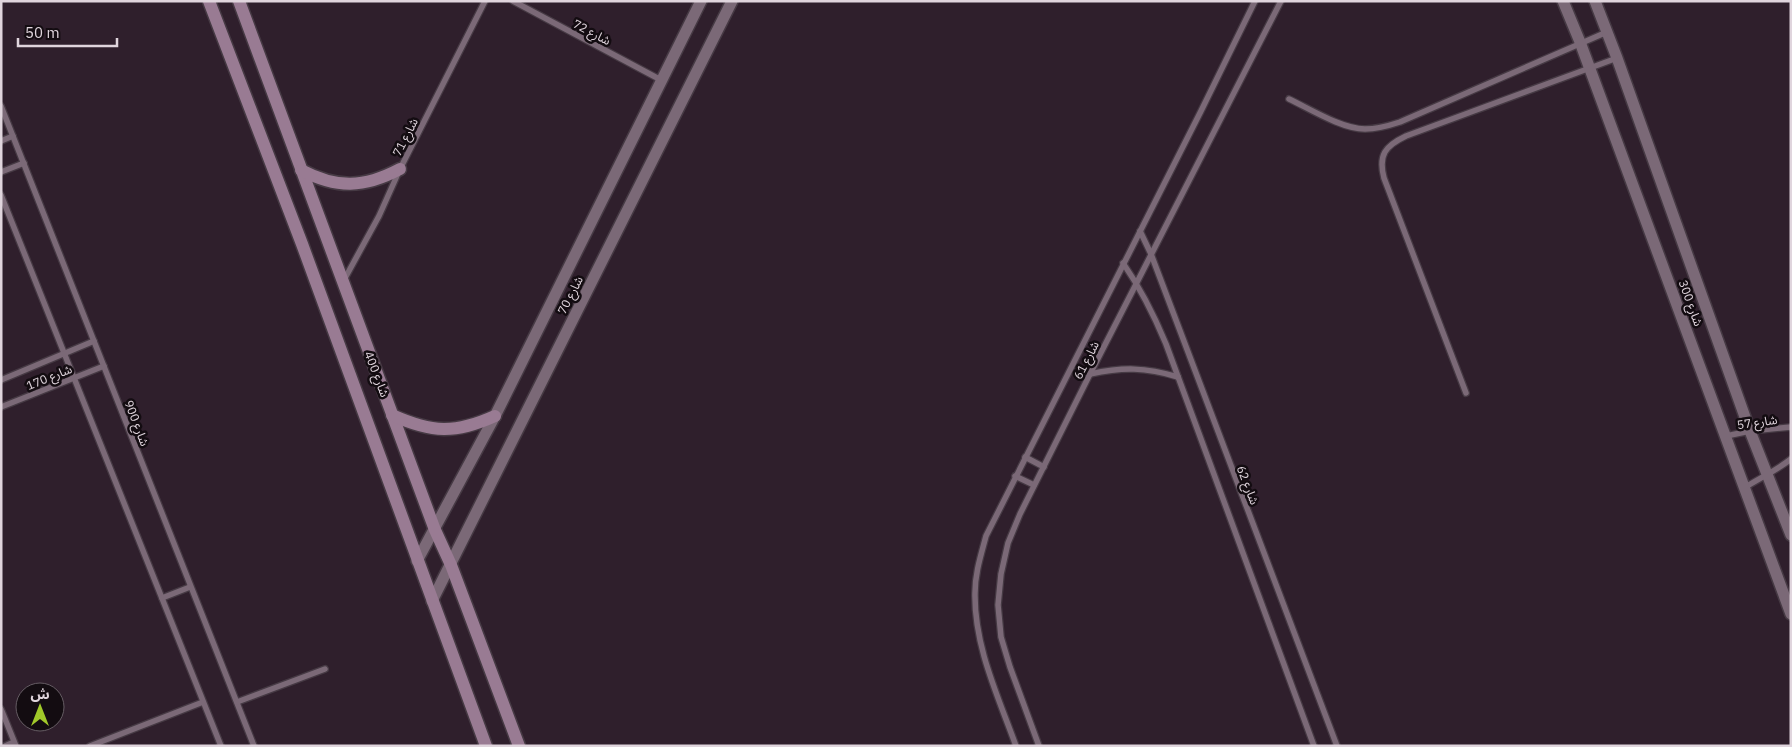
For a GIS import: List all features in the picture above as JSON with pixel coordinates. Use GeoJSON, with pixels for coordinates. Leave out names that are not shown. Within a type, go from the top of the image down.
{"type":"FeatureCollection","features":[{"type":"Feature","properties":{"kind":"street"},"geometry":{"type":"LineString","coordinates":[[209,1],[302,244],[486,746]]}},
{"type":"Feature","properties":{"kind":"street","name":"شارع 400"},"geometry":{"type":"LineString","coordinates":[[239,1],[342,282],[435,530],[451,565],[518,746]]}},
{"type":"Feature","properties":{"kind":"street","name":"شارع 70"},"geometry":{"type":"LineString","coordinates":[[417,561],[495,416],[700,1]]}},
{"type":"Feature","properties":{"kind":"street","name":"شارع 70"},"geometry":{"type":"LineString","coordinates":[[432,601],[732,1]]}},
{"type":"Feature","properties":{"kind":"street","name":"شارع 300"},"geometry":{"type":"LineString","coordinates":[[1563,1],[1580,42],[1791,614]]}},
{"type":"Feature","properties":{"kind":"street","name":"شارع 300"},"geometry":{"type":"LineString","coordinates":[[1595,1],[1750,432],[1768,473],[1791,535]]}},
{"type":"Feature","properties":{"kind":"street"},"geometry":{"type":"LineString","coordinates":[[301,170],[333,183],[351,185],[368,183],[400,170]]}},
{"type":"Feature","properties":{"kind":"street"},"geometry":{"type":"LineString","coordinates":[[392,415],[414,424],[434,429],[455,429],[476,425],[495,416]]}},
{"type":"Feature","properties":{"kind":"lane","name":"شارع 71"},"geometry":{"type":"LineString","coordinates":[[342,282],[379,216],[400,170],[485,1]]}},
{"type":"Feature","properties":{"kind":"lane","name":"شارع 72"},"geometry":{"type":"LineString","coordinates":[[512,1],[661,80]]}},
{"type":"Feature","properties":{"kind":"lane","name":"شارع 61"},"geometry":{"type":"LineString","coordinates":[[1016,746],[981,647],[976,619],[975,591],[978,563],[986,536],[1024,457],[1255,1]]}},
{"type":"Feature","properties":{"kind":"lane","name":"شارع 61"},"geometry":{"type":"LineString","coordinates":[[1039,746],[1010,667],[1002,637],[998,605],[1000,574],[1008,543],[1034,485],[1136,282],[1281,1]]}},
{"type":"Feature","properties":{"kind":"lane"},"geometry":{"type":"LineString","coordinates":[[1289,99],[1346,126],[1364,130],[1382,128],[1400,122],[1580,42],[1607,32]]}},
{"type":"Feature","properties":{"kind":"lane"},"geometry":{"type":"LineString","coordinates":[[1466,393],[1384,178],[1381,164],[1385,151],[1394,142],[1406,136],[1617,58]]}},
{"type":"Feature","properties":{"kind":"lane","name":"شارع 900"},"geometry":{"type":"LineString","coordinates":[[1,106],[254,746]]}},
{"type":"Feature","properties":{"kind":"lane"},"geometry":{"type":"LineString","coordinates":[[1,140],[13,136]]}},
{"type":"Feature","properties":{"kind":"lane"},"geometry":{"type":"LineString","coordinates":[[1,172],[24,163]]}},
{"type":"Feature","properties":{"kind":"lane"},"geometry":{"type":"LineString","coordinates":[[1,195],[221,746]]}},
{"type":"Feature","properties":{"kind":"lane","name":"شارع 62"},"geometry":{"type":"LineString","coordinates":[[1140,231],[1151,254],[1337,746]]}},
{"type":"Feature","properties":{"kind":"lane"},"geometry":{"type":"LineString","coordinates":[[1123,263],[1136,282],[1152,312],[1166,344],[1314,746]]}},
{"type":"Feature","properties":{"kind":"lane","name":"شارع 170"},"geometry":{"type":"LineString","coordinates":[[1,380],[94,341]]}},
{"type":"Feature","properties":{"kind":"lane","name":"شارع 170"},"geometry":{"type":"LineString","coordinates":[[1,407],[104,366]]}},
{"type":"Feature","properties":{"kind":"lane"},"geometry":{"type":"LineString","coordinates":[[1090,374],[1112,369],[1134,368],[1156,370],[1178,377]]}},
{"type":"Feature","properties":{"kind":"lane","name":"شارع 57"},"geometry":{"type":"LineString","coordinates":[[1726,436],[1791,427]]}},
{"type":"Feature","properties":{"kind":"lane"},"geometry":{"type":"LineString","coordinates":[[1024,457],[1044,467]]}},
{"type":"Feature","properties":{"kind":"lane"},"geometry":{"type":"LineString","coordinates":[[1744,488],[1791,459]]}},
{"type":"Feature","properties":{"kind":"lane"},"geometry":{"type":"LineString","coordinates":[[1015,476],[1034,485]]}},
{"type":"Feature","properties":{"kind":"lane"},"geometry":{"type":"LineString","coordinates":[[162,598],[190,587]]}},
{"type":"Feature","properties":{"kind":"lane"},"geometry":{"type":"LineString","coordinates":[[237,702],[325,669]]}},
{"type":"Feature","properties":{"kind":"lane"},"geometry":{"type":"LineString","coordinates":[[90,746],[203,702]]}},
{"type":"Feature","properties":{"kind":"lane"},"geometry":{"type":"LineString","coordinates":[[1,709],[15,744],[5,746]]}}]}
